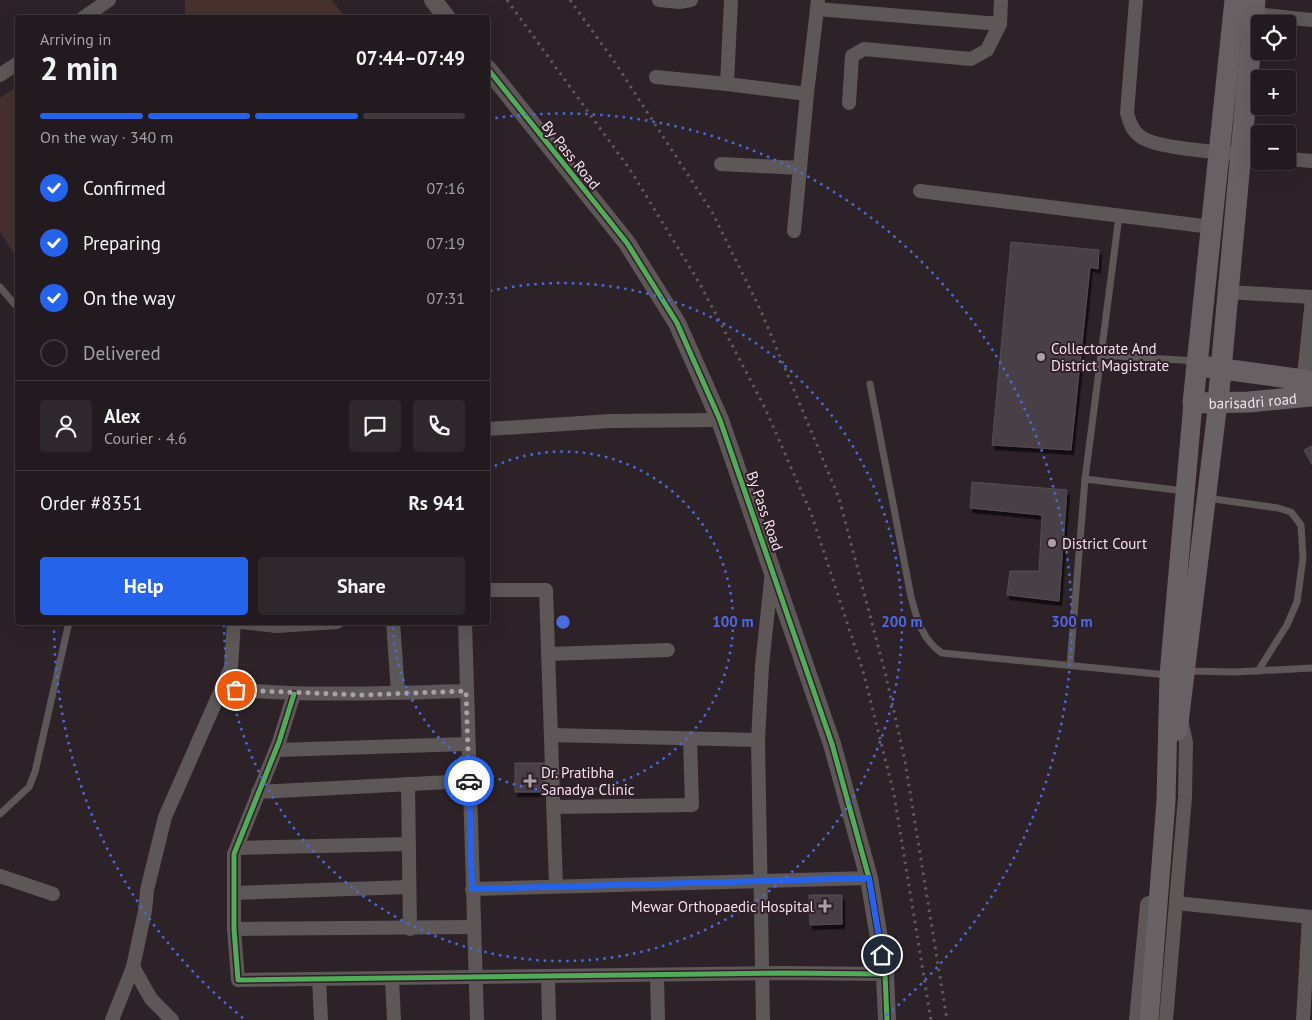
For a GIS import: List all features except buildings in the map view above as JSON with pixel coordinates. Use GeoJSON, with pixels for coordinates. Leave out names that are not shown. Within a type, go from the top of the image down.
{"type":"FeatureCollection","features":[{"type":"Feature","properties":{"kind":"main road"},"geometry":{"type":"LineString","coordinates":[[1149,1020],[1166,801],[1168,739],[1184,600],[1184,491],[1235,0]]}},
{"type":"Feature","properties":{"kind":"main road"},"geometry":{"type":"LineString","coordinates":[[1252,125],[1254,7]]}},
{"type":"Feature","properties":{"kind":"main road"},"geometry":{"type":"LineString","coordinates":[[1184,600],[1205,497],[1218,402],[1228,292],[1251,155]]}},
{"type":"Feature","properties":{"kind":"main road"},"geometry":{"type":"LineString","coordinates":[[1198,363],[1307,389]]}},
{"type":"Feature","properties":{"kind":"main road","name":"barisadri road"},"geometry":{"type":"LineString","coordinates":[[1194,403],[1218,402],[1307,389]]}},
{"type":"Feature","properties":{"kind":"main road"},"geometry":{"type":"LineString","coordinates":[[1166,801],[1180,717],[1177,673]]}},
{"type":"Feature","properties":{"kind":"street"},"geometry":{"type":"LineString","coordinates":[[87,15],[109,0]]}},
{"type":"Feature","properties":{"kind":"street"},"geometry":{"type":"LineString","coordinates":[[434,0],[445,15]]}},
{"type":"Feature","properties":{"kind":"street"},"geometry":{"type":"LineString","coordinates":[[659,0],[680,2],[692,0]]}},
{"type":"Feature","properties":{"kind":"street"},"geometry":{"type":"LineString","coordinates":[[727,84],[731,0]]}},
{"type":"Feature","properties":{"kind":"street"},"geometry":{"type":"LineString","coordinates":[[849,103],[852,56],[858,50],[971,59],[987,50],[1000,24],[1001,0]]}},
{"type":"Feature","properties":{"kind":"street"},"geometry":{"type":"LineString","coordinates":[[1136,0],[1127,114],[1130,124],[1142,138],[1164,145],[1251,155]]}},
{"type":"Feature","properties":{"kind":"street"},"geometry":{"type":"LineString","coordinates":[[794,230],[817,4],[1000,24]]}},
{"type":"Feature","properties":{"kind":"street"},"geometry":{"type":"LineString","coordinates":[[1254,7],[1312,20]]}},
{"type":"Feature","properties":{"kind":"street"},"geometry":{"type":"LineString","coordinates":[[0,75],[15,65]]}},
{"type":"Feature","properties":{"kind":"street","name":"By Pass Road"},"geometry":{"type":"LineString","coordinates":[[490,72],[627,244],[676,323],[720,420],[832,744],[869,878],[885,974],[886,1020]]}},
{"type":"Feature","properties":{"kind":"street"},"geometry":{"type":"LineString","coordinates":[[656,77],[807,94]]}},
{"type":"Feature","properties":{"kind":"street"},"geometry":{"type":"LineString","coordinates":[[1296,160],[1312,161]]}},
{"type":"Feature","properties":{"kind":"street"},"geometry":{"type":"LineString","coordinates":[[721,164],[800,168]]}},
{"type":"Feature","properties":{"kind":"street"},"geometry":{"type":"LineString","coordinates":[[920,190],[1212,227]]}},
{"type":"Feature","properties":{"kind":"street"},"geometry":{"type":"LineString","coordinates":[[1228,292],[1312,298],[1307,389]]}},
{"type":"Feature","properties":{"kind":"street"},"geometry":{"type":"LineString","coordinates":[[490,429],[611,421],[720,420]]}},
{"type":"Feature","properties":{"kind":"street"},"geometry":{"type":"LineString","coordinates":[[764,1020],[758,740],[762,666],[772,569]]}},
{"type":"Feature","properties":{"kind":"street"},"geometry":{"type":"LineString","coordinates":[[490,590],[546,590],[556,886]]}},
{"type":"Feature","properties":{"kind":"street"},"geometry":{"type":"LineString","coordinates":[[112,1020],[133,967],[145,911],[147,890],[165,817],[231,667],[234,625]]}},
{"type":"Feature","properties":{"kind":"street"},"geometry":{"type":"LineString","coordinates":[[269,625],[293,625]]}},
{"type":"Feature","properties":{"kind":"street"},"geometry":{"type":"LineString","coordinates":[[393,625],[398,692]]}},
{"type":"Feature","properties":{"kind":"street"},"geometry":{"type":"LineString","coordinates":[[465,625],[477,1020]]}},
{"type":"Feature","properties":{"kind":"street"},"geometry":{"type":"LineString","coordinates":[[548,654],[668,650]]}},
{"type":"Feature","properties":{"kind":"street"},"geometry":{"type":"LineString","coordinates":[[221,688],[294,694],[362,695],[398,692],[466,691]]}},
{"type":"Feature","properties":{"kind":"street"},"geometry":{"type":"LineString","coordinates":[[294,694],[276,750],[234,854],[234,928],[238,980],[885,974]]}},
{"type":"Feature","properties":{"kind":"street"},"geometry":{"type":"LineString","coordinates":[[1166,1020],[1185,797],[1186,742],[1180,717]]}},
{"type":"Feature","properties":{"kind":"street"},"geometry":{"type":"LineString","coordinates":[[551,735],[758,740]]}},
{"type":"Feature","properties":{"kind":"street"},"geometry":{"type":"LineString","coordinates":[[553,807],[692,805],[690,738]]}},
{"type":"Feature","properties":{"kind":"street"},"geometry":{"type":"LineString","coordinates":[[1138,1020],[1160,765],[1168,739]]}},
{"type":"Feature","properties":{"kind":"street"},"geometry":{"type":"LineString","coordinates":[[276,750],[468,744]]}},
{"type":"Feature","properties":{"kind":"street"},"geometry":{"type":"LineString","coordinates":[[258,792],[469,781]]}},
{"type":"Feature","properties":{"kind":"street"},"geometry":{"type":"LineString","coordinates":[[408,784],[410,928]]}},
{"type":"Feature","properties":{"kind":"street"},"geometry":{"type":"LineString","coordinates":[[237,848],[408,844]]}},
{"type":"Feature","properties":{"kind":"street"},"geometry":{"type":"LineString","coordinates":[[0,876],[53,894]]}},
{"type":"Feature","properties":{"kind":"street"},"geometry":{"type":"LineString","coordinates":[[472,889],[869,878]]}},
{"type":"Feature","properties":{"kind":"street"},"geometry":{"type":"LineString","coordinates":[[234,893],[409,887]]}},
{"type":"Feature","properties":{"kind":"street"},"geometry":{"type":"LineString","coordinates":[[1176,903],[1310,917],[1310,962],[1302,1020]]}},
{"type":"Feature","properties":{"kind":"street"},"geometry":{"type":"LineString","coordinates":[[234,928],[474,927]]}},
{"type":"Feature","properties":{"kind":"street"},"geometry":{"type":"LineString","coordinates":[[133,967],[151,999],[172,1020]]}},
{"type":"Feature","properties":{"kind":"street"},"geometry":{"type":"LineString","coordinates":[[657,975],[658,1020]]}},
{"type":"Feature","properties":{"kind":"street"},"geometry":{"type":"LineString","coordinates":[[548,977],[549,1020]]}},
{"type":"Feature","properties":{"kind":"street"},"geometry":{"type":"LineString","coordinates":[[320,979],[321,1020]]}},
{"type":"Feature","properties":{"kind":"street"},"geometry":{"type":"LineString","coordinates":[[392,979],[394,1020]]}},
{"type":"Feature","properties":{"kind":"lane"},"geometry":{"type":"LineString","coordinates":[[1070,665],[1085,479],[1120,216]]}},
{"type":"Feature","properties":{"kind":"lane"},"geometry":{"type":"LineString","coordinates":[[0,287],[15,304]]}},
{"type":"Feature","properties":{"kind":"lane"},"geometry":{"type":"LineString","coordinates":[[1102,355],[1198,363]]}},
{"type":"Feature","properties":{"kind":"lane"},"geometry":{"type":"LineString","coordinates":[[870,384],[911,597],[917,620],[931,646],[942,653],[1177,673],[1312,668]]}},
{"type":"Feature","properties":{"kind":"lane"},"geometry":{"type":"LineString","coordinates":[[1085,479],[1184,491]]}},
{"type":"Feature","properties":{"kind":"lane"},"geometry":{"type":"LineString","coordinates":[[1205,497],[1278,508],[1291,512],[1301,525],[1303,558],[1297,602],[1287,625],[1258,671]]}},
{"type":"Feature","properties":{"kind":"lane"},"geometry":{"type":"LineString","coordinates":[[0,814],[29,787],[35,772],[69,625]]}},
{"type":"Feature","properties":{"kind":"shaded area"},"geometry":{"type":"Polygon","coordinates":[[[185,0],[332,0],[343,15],[185,15],[185,0]]]}},
{"type":"Feature","properties":{"kind":"shaded area"},"geometry":{"type":"Polygon","coordinates":[[[15,87],[15,255],[0,232],[0,98],[15,87]]]}},
{"type":"Feature","properties":{"kind":"railway"},"geometry":{"type":"LineString","coordinates":[[507,0],[631,171],[700,284],[765,408],[811,513],[863,671],[894,794],[931,1020]]}},
{"type":"Feature","properties":{"kind":"railway"},"geometry":{"type":"LineString","coordinates":[[570,0],[614,61],[712,212],[761,311],[839,498],[886,676],[905,761],[947,1020]]}},
{"type":"Feature","properties":{"kind":"cycle path"},"geometry":{"type":"LineString","coordinates":[[490,72],[627,243],[677,323],[720,420],[832,744],[869,878],[885,974],[887,1020]]}},
{"type":"Feature","properties":{"kind":"cycle path"},"geometry":{"type":"LineString","coordinates":[[294,694],[279,742],[234,854],[234,929],[238,980],[783,973],[885,974]]}},
{"type":"Feature","properties":{"kind":"way so far"},"geometry":{"type":"LineString","coordinates":[[236,690],[266,693],[362,695],[398,692],[466,691],[469,781]]}},
{"type":"Feature","properties":{"kind":"place","name":"Collectorate And District Magistrate"},"geometry":{"type":"Point","coordinates":[1041,357]}},
{"type":"Feature","properties":{"kind":"place","name":"District Court"},"geometry":{"type":"Point","coordinates":[1052,543]}},
{"type":"Feature","properties":{"kind":"place","name":"Dr. Pratibha Sanadya Clinic"},"geometry":{"type":"Point","coordinates":[530,781]}},
{"type":"Feature","properties":{"kind":"place","name":"Mewar Orthopaedic Hospital"},"geometry":{"type":"Point","coordinates":[825,906]}},
{"type":"Feature","properties":{"kind":"route"},"geometry":{"type":"LineString","coordinates":[[469,781],[472,889],[869,878],[882,955]]}}]}
